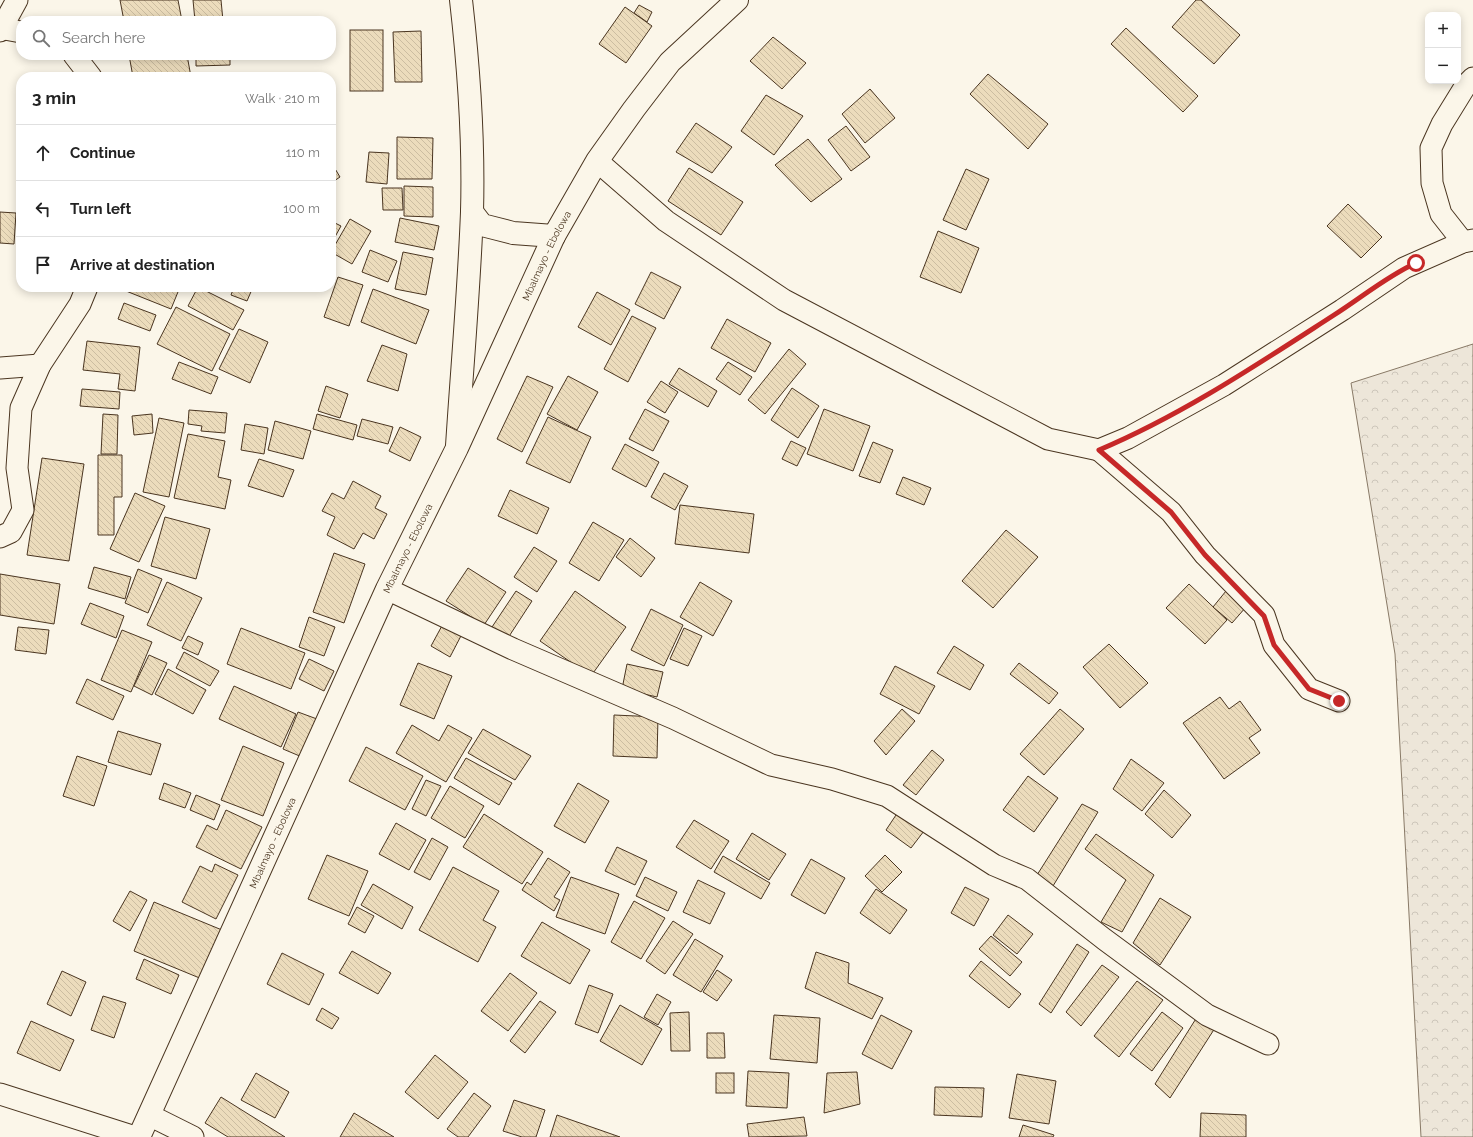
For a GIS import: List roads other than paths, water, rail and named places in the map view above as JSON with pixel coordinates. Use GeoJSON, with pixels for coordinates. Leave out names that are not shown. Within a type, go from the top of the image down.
{"type":"FeatureCollection","features":[{"type":"Feature","properties":{"kind":"main road"},"geometry":{"type":"LineString","coordinates":[[457,448],[472,212],[472,128],[469,65],[462,0]]}},
{"type":"Feature","properties":{"kind":"main road","name":"Mbalmayo - Ebolowa"},"geometry":{"type":"LineString","coordinates":[[139,1137],[387,589],[457,448],[554,236],[597,161],[670,62],[737,0]]}},
{"type":"Feature","properties":{"kind":"main road"},"geometry":{"type":"LineString","coordinates":[[472,212],[482,225],[513,233],[554,236]]}},
{"type":"Feature","properties":{"kind":"street"},"geometry":{"type":"LineString","coordinates":[[6,30],[17,0]]}},
{"type":"Feature","properties":{"kind":"street"},"geometry":{"type":"LineString","coordinates":[[78,60],[87,72]]}},
{"type":"Feature","properties":{"kind":"street"},"geometry":{"type":"LineString","coordinates":[[1099,450],[1128,438],[1224,385],[1342,310],[1404,268],[1468,241],[1441,214],[1432,183],[1431,148],[1442,124],[1466,85],[1473,78]]}},
{"type":"Feature","properties":{"kind":"street"},"geometry":{"type":"LineString","coordinates":[[597,161],[666,222],[784,300],[1048,439],[1099,450],[1171,512],[1205,555],[1264,616],[1274,645],[1309,689],[1339,701]]}},
{"type":"Feature","properties":{"kind":"street"},"geometry":{"type":"LineString","coordinates":[[0,537],[11,532],[23,510],[17,468],[21,408],[40,365],[80,304],[85,292]]}},
{"type":"Feature","properties":{"kind":"street"},"geometry":{"type":"LineString","coordinates":[[0,368],[40,365]]}},
{"type":"Feature","properties":{"kind":"street"},"geometry":{"type":"LineString","coordinates":[[387,589],[513,649],[673,718],[771,765],[832,779],[887,796],[994,865],[1027,879],[1104,939],[1207,1015],[1268,1044]]}},
{"type":"Feature","properties":{"kind":"street"},"geometry":{"type":"LineString","coordinates":[[0,1094],[135,1137]]}},
{"type":"Feature","properties":{"kind":"street"},"geometry":{"type":"LineString","coordinates":[[149,1115],[193,1137]]}}]}
